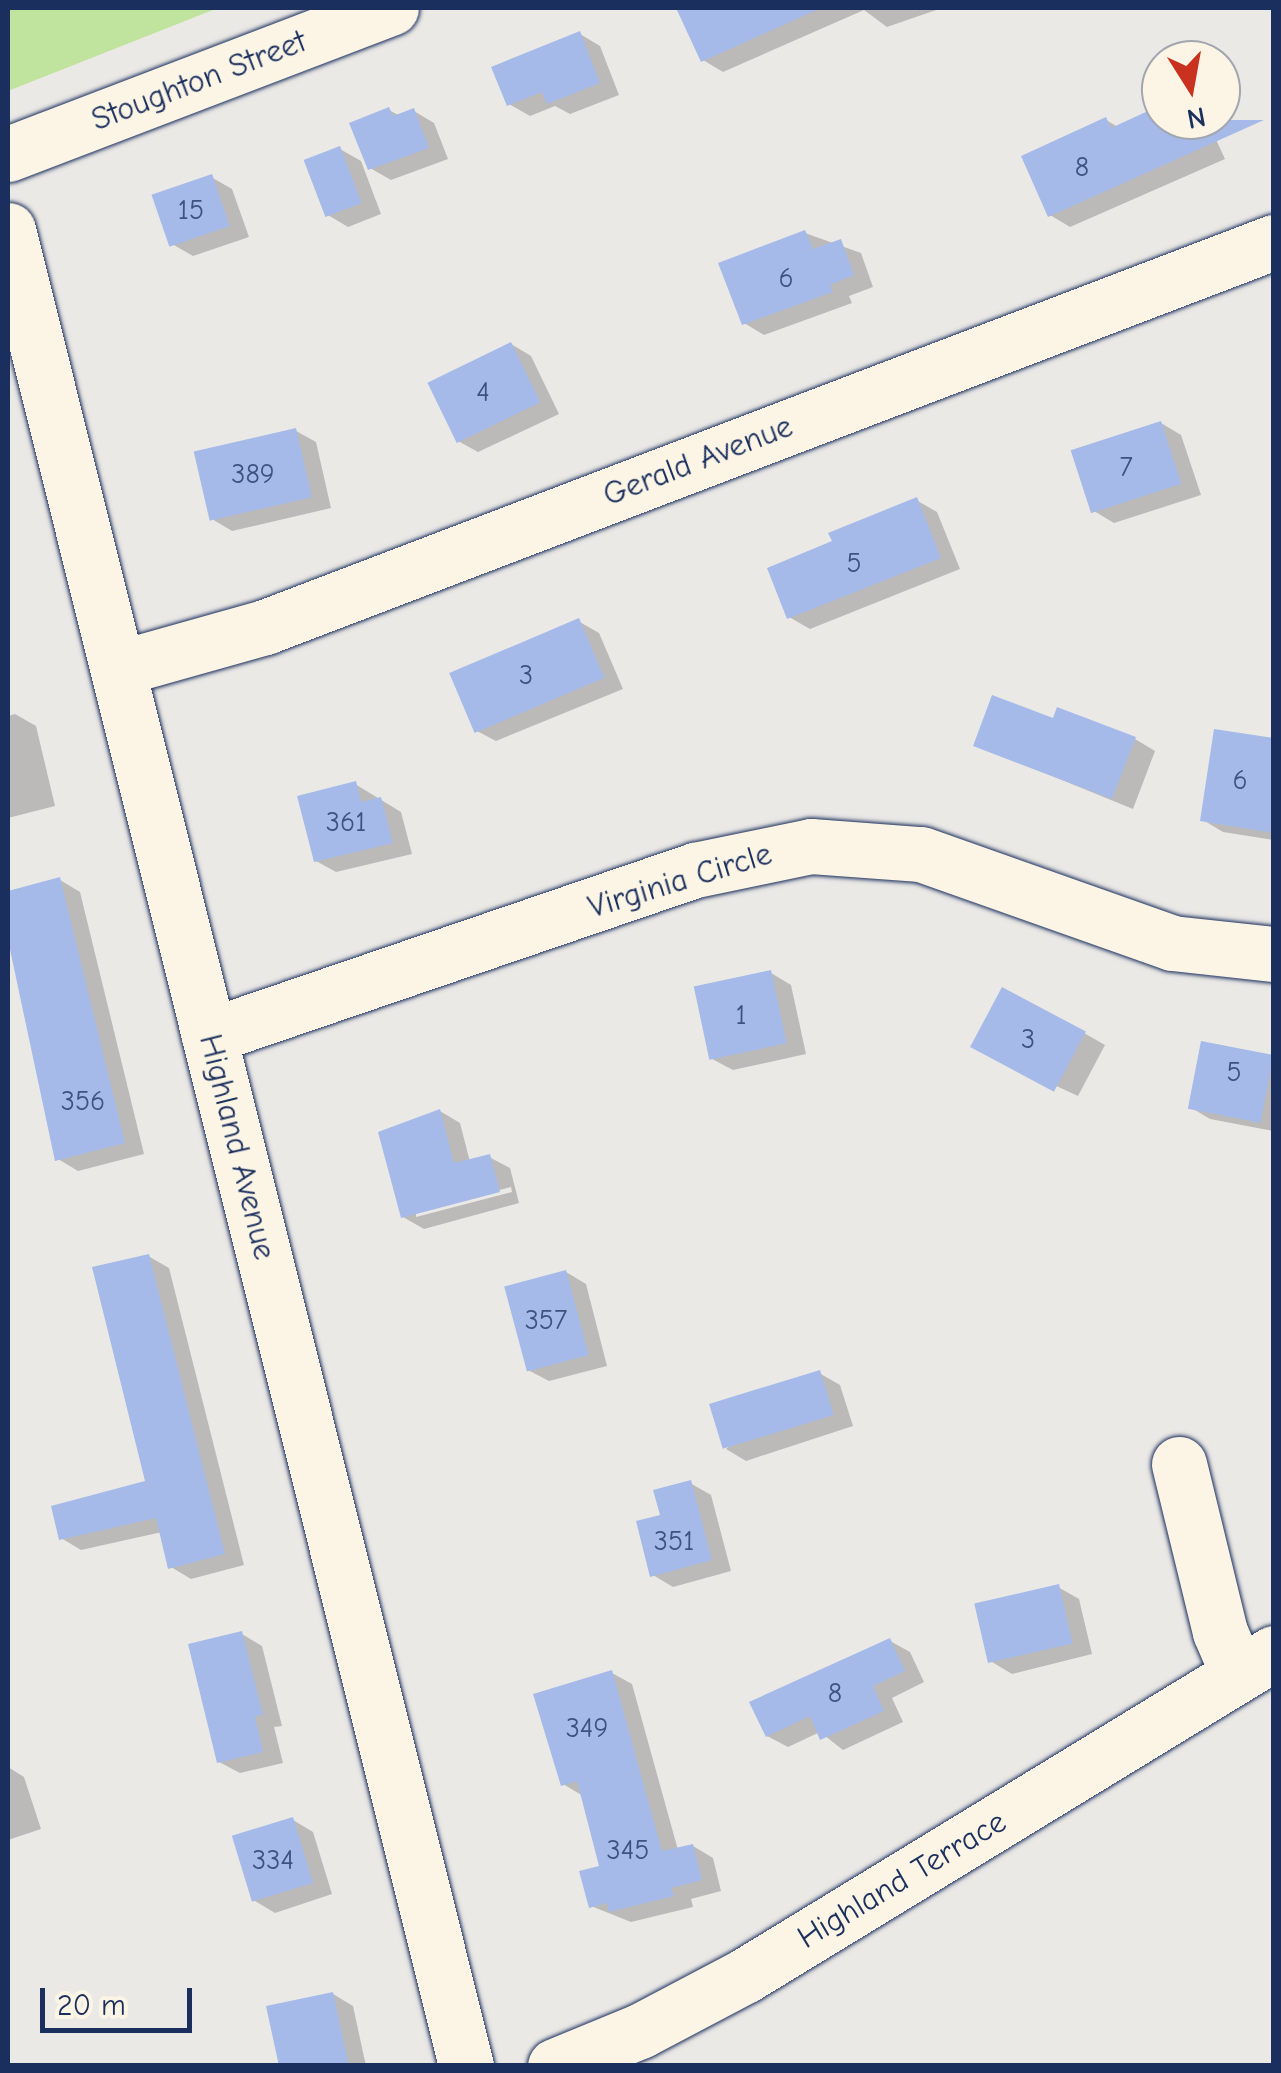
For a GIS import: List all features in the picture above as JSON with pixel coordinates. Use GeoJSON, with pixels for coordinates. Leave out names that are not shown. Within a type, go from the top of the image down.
{"type":"FeatureCollection","features":[{"type":"Feature","properties":{"kind":"street","name":"Stoughton Street"},"geometry":{"type":"LineString","coordinates":[[8,154],[391,8]]}},
{"type":"Feature","properties":{"kind":"street","name":"Highland Avenue"},"geometry":{"type":"LineString","coordinates":[[8,230],[466,2066]]}},
{"type":"Feature","properties":{"kind":"street","name":"Gerald Avenue"},"geometry":{"type":"LineString","coordinates":[[119,668],[265,627],[1274,242]]}},
{"type":"Feature","properties":{"kind":"street","name":"Virginia Circle"},"geometry":{"type":"LineString","coordinates":[[209,1036],[695,870],[810,846],[922,854],[1172,943],[1274,954]]}},
{"type":"Feature","properties":{"kind":"street","name":"Highland Terrace"},"geometry":{"type":"LineString","coordinates":[[555,2066],[640,2031],[746,1975],[1256,1664],[1220,1632],[1179,1464]]}},
{"type":"Feature","properties":{"kind":"green space"},"geometry":{"type":"Polygon","coordinates":[[[8,8],[218,8],[8,91],[8,8]]]}},
{"type":"Feature","properties":{"kind":"building"},"geometry":{"type":"Polygon","coordinates":[[[676,8],[821,8],[701,62],[676,8]]]}},
{"type":"Feature","properties":{"kind":"building"},"geometry":{"type":"Polygon","coordinates":[[[580,31],[600,83],[547,104],[542,92],[507,106],[491,67],[580,31]]]}},
{"type":"Feature","properties":{"kind":"building"},"geometry":{"type":"Polygon","coordinates":[[[389,107],[393,116],[414,108],[429,148],[368,170],[349,123],[389,107]]]}},
{"type":"Feature","properties":{"kind":"building"},"geometry":{"type":"Polygon","coordinates":[[[1141,114],[1141,140],[1219,140],[1048,217],[1021,156],[1106,117],[1111,128],[1141,114]]]}},
{"type":"Feature","properties":{"kind":"building"},"geometry":{"type":"Polygon","coordinates":[[[1241,120],[1264,120],[1241,130],[1241,120]]]}},
{"type":"Feature","properties":{"kind":"building"},"geometry":{"type":"Polygon","coordinates":[[[340,146],[362,203],[325,217],[304,160],[340,146]]]}},
{"type":"Feature","properties":{"kind":"building"},"geometry":{"type":"Polygon","coordinates":[[[212,174],[230,226],[169,247],[151,195],[212,174]]]}},
{"type":"Feature","properties":{"kind":"building"},"geometry":{"type":"Polygon","coordinates":[[[805,230],[813,249],[841,239],[854,275],[830,285],[833,292],[742,325],[718,263],[805,230]]]}},
{"type":"Feature","properties":{"kind":"building"},"geometry":{"type":"Polygon","coordinates":[[[511,342],[540,402],[457,443],[427,383],[511,342]]]}},
{"type":"Feature","properties":{"kind":"building"},"geometry":{"type":"Polygon","coordinates":[[[1161,421],[1181,484],[1091,513],[1071,450],[1161,421]]]}},
{"type":"Feature","properties":{"kind":"building"},"geometry":{"type":"Polygon","coordinates":[[[296,428],[312,497],[210,521],[194,452],[296,428]]]}},
{"type":"Feature","properties":{"kind":"building"},"geometry":{"type":"Polygon","coordinates":[[[917,497],[941,558],[787,619],[767,568],[832,541],[828,533],[917,497]]]}},
{"type":"Feature","properties":{"kind":"building"},"geometry":{"type":"Polygon","coordinates":[[[579,618],[604,678],[475,733],[449,673],[579,618]]]}},
{"type":"Feature","properties":{"kind":"building"},"geometry":{"type":"Polygon","coordinates":[[[992,695],[1053,718],[1057,707],[1136,737],[1112,799],[973,746],[992,695]]]}},
{"type":"Feature","properties":{"kind":"building"},"geometry":{"type":"Polygon","coordinates":[[[1214,729],[1274,738],[1274,833],[1200,821],[1214,729]]]}},
{"type":"Feature","properties":{"kind":"building"},"geometry":{"type":"Polygon","coordinates":[[[356,781],[361,802],[381,797],[393,843],[314,862],[297,796],[356,781]]]}},
{"type":"Feature","properties":{"kind":"building"},"geometry":{"type":"Polygon","coordinates":[[[60,877],[125,1143],[55,1161],[8,940],[8,891],[60,877]]]}},
{"type":"Feature","properties":{"kind":"building"},"geometry":{"type":"Polygon","coordinates":[[[771,970],[787,1043],[709,1060],[694,986],[771,970]]]}},
{"type":"Feature","properties":{"kind":"building"},"geometry":{"type":"Polygon","coordinates":[[[1002,987],[1086,1032],[1054,1092],[970,1047],[1002,987]]]}},
{"type":"Feature","properties":{"kind":"building"},"geometry":{"type":"Polygon","coordinates":[[[1201,1041],[1274,1055],[1260,1123],[1188,1109],[1201,1041]]]}},
{"type":"Feature","properties":{"kind":"building"},"geometry":{"type":"Polygon","coordinates":[[[440,1109],[454,1163],[490,1154],[500,1192],[401,1218],[378,1132],[440,1109]]]}},
{"type":"Feature","properties":{"kind":"building"},"geometry":{"type":"Polygon","coordinates":[[[149,1254],[225,1554],[168,1569],[156,1518],[59,1540],[51,1506],[145,1481],[92,1267],[149,1254]]]}},
{"type":"Feature","properties":{"kind":"building"},"geometry":{"type":"Polygon","coordinates":[[[566,1270],[589,1355],[527,1372],[504,1287],[566,1270]]]}},
{"type":"Feature","properties":{"kind":"building"},"geometry":{"type":"Polygon","coordinates":[[[820,1370],[834,1415],[723,1449],[709,1404],[820,1370]]]}},
{"type":"Feature","properties":{"kind":"building"},"geometry":{"type":"Polygon","coordinates":[[[691,1480],[712,1560],[650,1577],[636,1521],[660,1515],[653,1490],[691,1480]]]}},
{"type":"Feature","properties":{"kind":"building"},"geometry":{"type":"Polygon","coordinates":[[[1059,1584],[1073,1643],[988,1663],[974,1604],[1059,1584]]]}},
{"type":"Feature","properties":{"kind":"building"},"geometry":{"type":"Polygon","coordinates":[[[242,1631],[263,1715],[255,1716],[263,1752],[217,1763],[188,1644],[242,1631]]]}},
{"type":"Feature","properties":{"kind":"building"},"geometry":{"type":"Polygon","coordinates":[[[890,1638],[905,1671],[873,1686],[884,1711],[820,1740],[810,1716],[766,1737],[749,1702],[890,1638]]]}},
{"type":"Feature","properties":{"kind":"building"},"geometry":{"type":"Polygon","coordinates":[[[612,1670],[662,1851],[693,1844],[702,1880],[671,1888],[674,1896],[609,1912],[607,1903],[589,1908],[579,1871],[599,1866],[577,1781],[561,1786],[533,1694],[612,1670]]]}},
{"type":"Feature","properties":{"kind":"building"},"geometry":{"type":"Polygon","coordinates":[[[293,1817],[313,1883],[252,1902],[232,1836],[293,1817]]]}},
{"type":"Feature","properties":{"kind":"building"},"geometry":{"type":"Polygon","coordinates":[[[333,1992],[349,2066],[279,2066],[266,2006],[333,1992]]]}}]}
